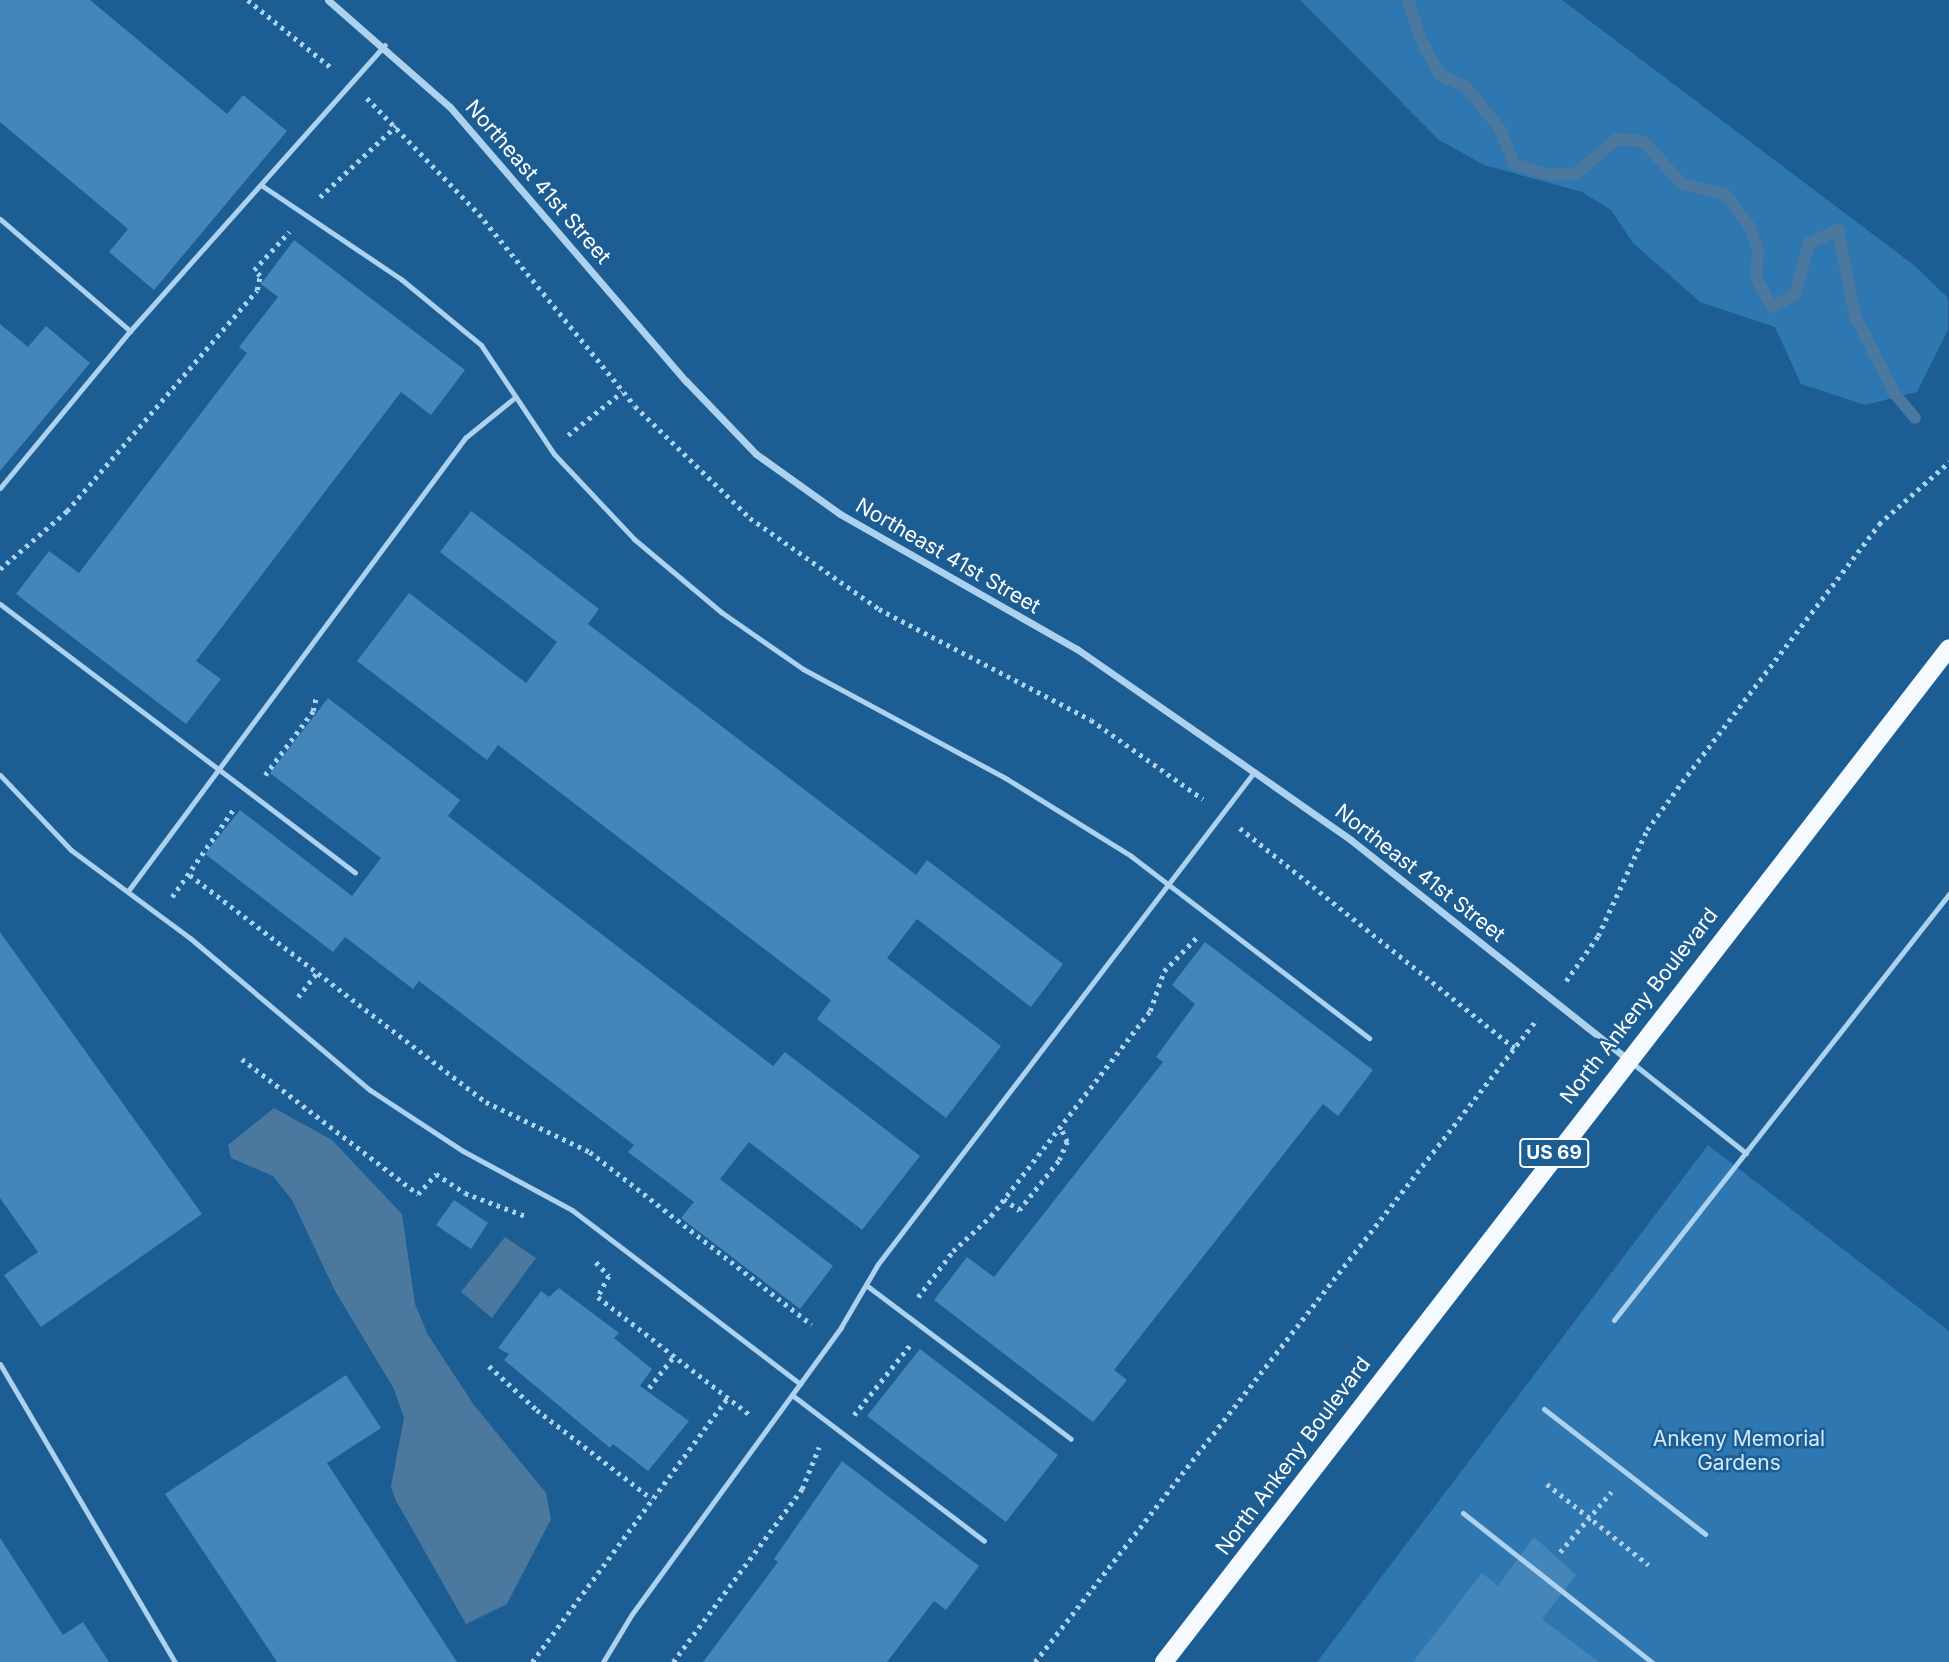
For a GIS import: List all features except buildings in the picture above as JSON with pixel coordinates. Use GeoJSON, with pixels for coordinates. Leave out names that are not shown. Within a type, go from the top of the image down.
{"type":"FeatureCollection","features":[{"type":"Feature","properties":{"kind":"main road","name":"North Ankeny Boulevard"},"geometry":{"type":"LineString","coordinates":[[1164,1662],[1626,1058],[1949,648]]}},
{"type":"Feature","properties":{"kind":"street","name":"Northeast 41st Street"},"geometry":{"type":"LineString","coordinates":[[328,0],[385,45],[515,176],[686,381],[756,454],[840,514],[1077,649],[1351,840],[1626,1058]]}},
{"type":"Feature","properties":{"kind":"lane"},"geometry":{"type":"LineString","coordinates":[[0,488],[130,331],[385,45]]}},
{"type":"Feature","properties":{"kind":"lane"},"geometry":{"type":"LineString","coordinates":[[261,185],[401,279],[481,345],[513,399],[550,448],[634,538],[731,619],[803,669],[1070,817],[1214,918],[1369,1038]]}},
{"type":"Feature","properties":{"kind":"lane"},"geometry":{"type":"LineString","coordinates":[[0,219],[130,331]]}},
{"type":"Feature","properties":{"kind":"lane"},"geometry":{"type":"LineString","coordinates":[[128,891],[217,768],[466,438],[513,399]]}},
{"type":"Feature","properties":{"kind":"lane"},"geometry":{"type":"LineString","coordinates":[[0,604],[355,872]]}},
{"type":"Feature","properties":{"kind":"lane"},"geometry":{"type":"LineString","coordinates":[[603,1662],[828,1345],[866,1285],[1254,772]]}},
{"type":"Feature","properties":{"kind":"lane"},"geometry":{"type":"LineString","coordinates":[[0,775],[71,850],[128,891],[370,1090],[463,1151],[572,1210],[800,1384]]}},
{"type":"Feature","properties":{"kind":"lane"},"geometry":{"type":"LineString","coordinates":[[1614,1320],[1949,894]]}},
{"type":"Feature","properties":{"kind":"lane"},"geometry":{"type":"LineString","coordinates":[[1626,1058],[1746,1153]]}},
{"type":"Feature","properties":{"kind":"lane"},"geometry":{"type":"LineString","coordinates":[[866,1285],[1071,1439]]}},
{"type":"Feature","properties":{"kind":"lane"},"geometry":{"type":"LineString","coordinates":[[0,1364],[175,1662]]}},
{"type":"Feature","properties":{"kind":"lane"},"geometry":{"type":"LineString","coordinates":[[792,1395],[984,1541]]}},
{"type":"Feature","properties":{"kind":"lane"},"geometry":{"type":"LineString","coordinates":[[1544,1409],[1705,1535]]}},
{"type":"Feature","properties":{"kind":"lane"},"geometry":{"type":"LineString","coordinates":[[1463,1513],[1652,1662]]}},
{"type":"Feature","properties":{"kind":"path"},"geometry":{"type":"LineString","coordinates":[[0,569],[67,511],[257,290],[260,276],[254,270],[304,215],[396,125]]}},
{"type":"Feature","properties":{"kind":"path"},"geometry":{"type":"LineString","coordinates":[[550,448],[622,392]]}},
{"type":"Feature","properties":{"kind":"path"},"geometry":{"type":"LineString","coordinates":[[1035,1662],[1552,999],[1598,936],[1647,830],[1878,524],[1949,462]]}},
{"type":"Feature","properties":{"kind":"path"},"geometry":{"type":"LineString","coordinates":[[190,875],[486,1102],[590,1152],[808,1319],[828,1345]]}},
{"type":"Feature","properties":{"kind":"path"},"geometry":{"type":"LineString","coordinates":[[905,1314],[953,1251],[1004,1199],[1150,1011],[1164,971],[1214,918]]}},
{"type":"Feature","properties":{"kind":"path"},"geometry":{"type":"LineString","coordinates":[[242,1059],[418,1194],[436,1174],[465,1193],[539,1222]]}},
{"type":"Feature","properties":{"kind":"path"},"geometry":{"type":"LineString","coordinates":[[1004,1199],[1019,1210],[1059,1160],[1067,1142],[1060,1127]]}},
{"type":"Feature","properties":{"kind":"path"},"geometry":{"type":"LineString","coordinates":[[590,1258],[609,1276],[598,1297],[768,1428]]}},
{"type":"Feature","properties":{"kind":"path"},"geometry":{"type":"LineString","coordinates":[[841,1432],[923,1328]]}},
{"type":"Feature","properties":{"kind":"path"},"geometry":{"type":"LineString","coordinates":[[649,1388],[674,1356]]}},
{"type":"Feature","properties":{"kind":"path"},"geometry":{"type":"LineString","coordinates":[[489,1366],[652,1499]]}},
{"type":"Feature","properties":{"kind":"path"},"geometry":{"type":"LineString","coordinates":[[532,1662],[727,1398]]}},
{"type":"Feature","properties":{"kind":"path"},"geometry":{"type":"LineString","coordinates":[[673,1662],[802,1489],[816,1453],[834,1427]]}},
{"type":"Feature","properties":{"kind":"path"},"geometry":{"type":"LineString","coordinates":[[1560,1552],[1628,1473]]}},
{"type":"Feature","properties":{"kind":"path"},"geometry":{"type":"LineString","coordinates":[[1547,1484],[1649,1565]]}},
{"type":"Feature","properties":{"kind":"green space"},"geometry":{"type":"Polygon","coordinates":[[[1300,0],[1562,0],[1915,266],[1948,298],[1948,330],[1917,392],[1865,405],[1801,384],[1775,327],[1700,302],[1633,243],[1611,210],[1582,192],[1484,165],[1439,140],[1300,0]]]}},
{"type":"Feature","properties":{"kind":"green space","name":"Ankeny Memorial Gardens"},"geometry":{"type":"Polygon","coordinates":[[[1708,1145],[1949,1331],[1949,1662],[1317,1662],[1708,1145]]]}},
{"type":"Feature","properties":{"kind":"shaded area"},"geometry":{"type":"Polygon","coordinates":[[[274,1108],[332,1140],[402,1214],[415,1304],[428,1335],[474,1405],[546,1493],[551,1519],[507,1604],[466,1624],[395,1499],[391,1486],[404,1418],[394,1389],[335,1291],[292,1200],[273,1176],[231,1158],[228,1145],[274,1108]]]}},
{"type":"Feature","properties":{"kind":"shaded area"},"geometry":{"type":"Polygon","coordinates":[[[505,1237],[536,1258],[492,1318],[461,1292],[505,1237]]]}},
{"type":"Feature","properties":{"kind":"waterway"},"geometry":{"type":"LineString","coordinates":[[1408,0],[1420,38],[1440,75],[1466,87],[1500,129],[1514,164],[1550,175],[1577,173],[1617,139],[1644,142],[1682,184],[1725,194],[1749,226],[1758,250],[1756,278],[1772,307],[1795,295],[1809,243],[1838,230],[1855,316],[1895,394],[1915,418]]}}]}
